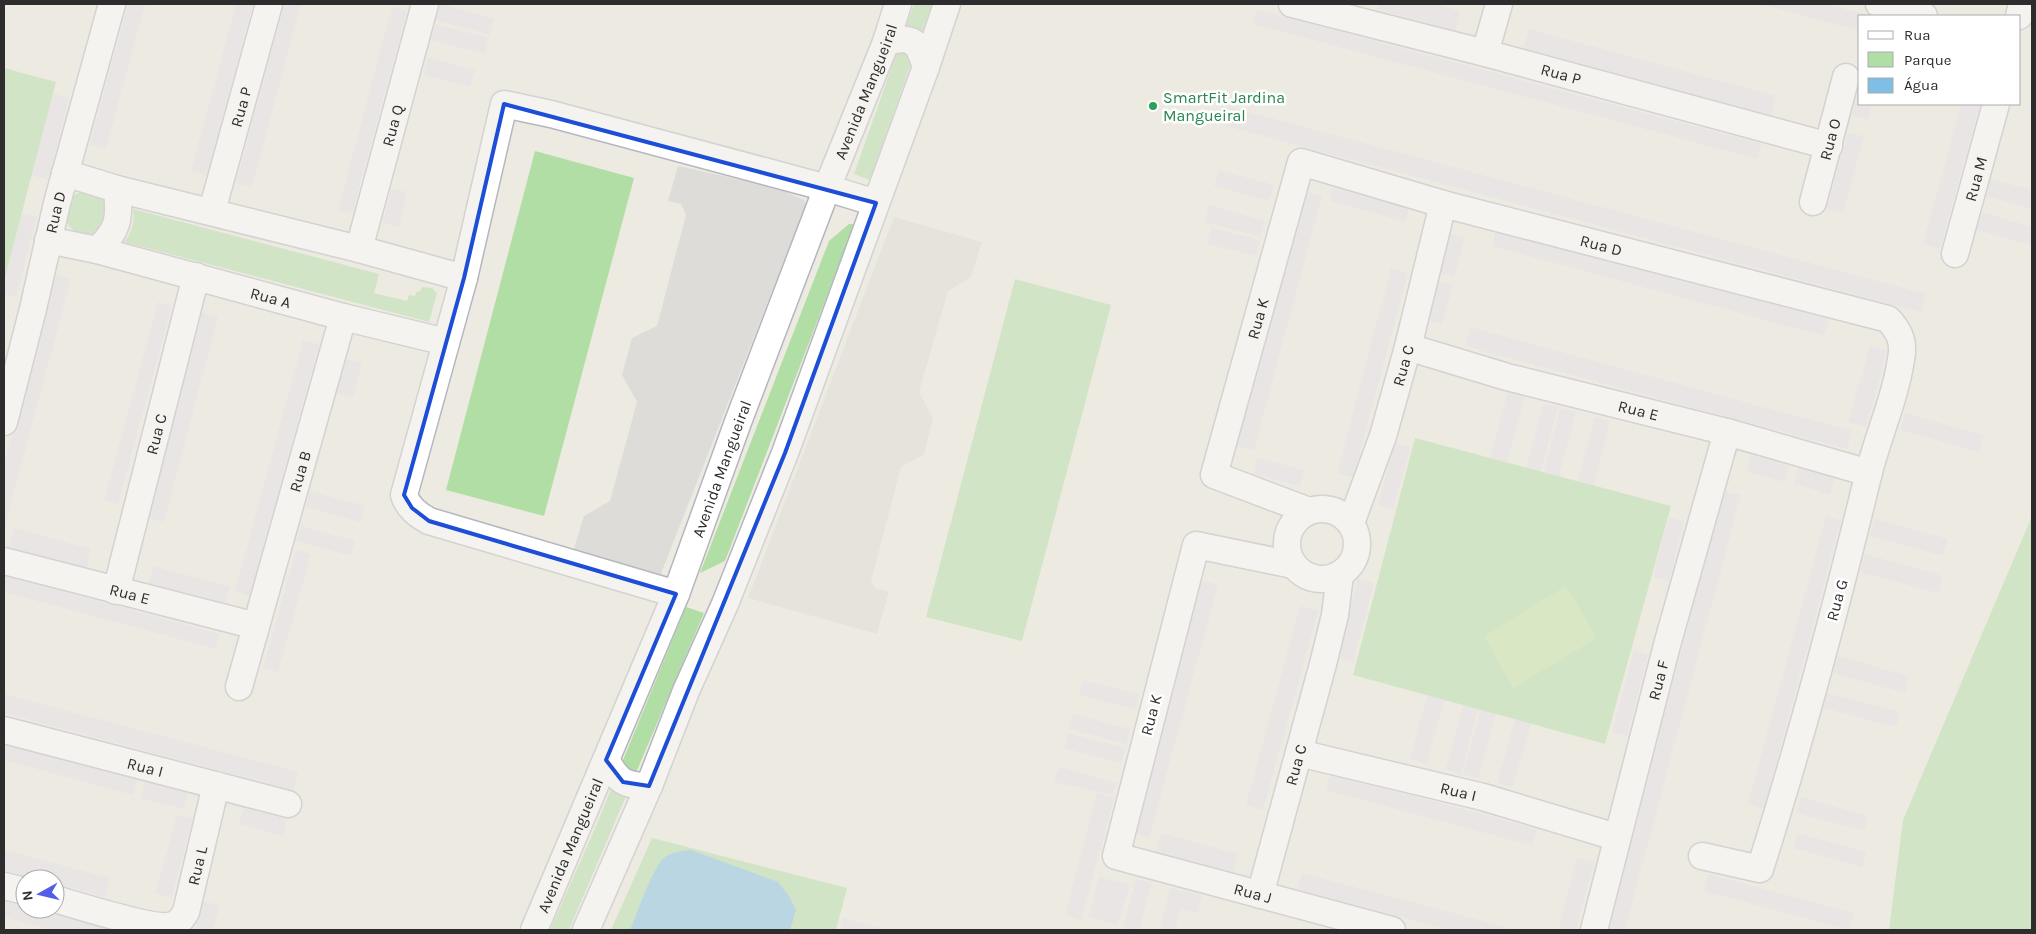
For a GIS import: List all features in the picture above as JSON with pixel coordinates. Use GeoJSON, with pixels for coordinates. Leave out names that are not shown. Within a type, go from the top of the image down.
{"type":"FeatureCollection","features":[{"type":"Feature","properties":{"kind":"street","name":"Rua P"},"geometry":{"type":"LineString","coordinates":[[212,211],[269,4]]}},
{"type":"Feature","properties":{"kind":"street","name":"Rua Q"},"geometry":{"type":"LineString","coordinates":[[359,249],[425,4]]}},
{"type":"Feature","properties":{"kind":"street","name":"Avenida Mangueiral"},"geometry":{"type":"LineString","coordinates":[[534,930],[676,594],[738,422],[827,188],[886,42],[898,4]]}},
{"type":"Feature","properties":{"kind":"street"},"geometry":{"type":"LineString","coordinates":[[586,930],[648,786],[686,691],[725,604],[785,453],[926,67],[947,4]]}},
{"type":"Feature","properties":{"kind":"street","name":"Rua P"},"geometry":{"type":"LineString","coordinates":[[1292,4],[1338,9],[1485,53],[1829,146]]}},
{"type":"Feature","properties":{"kind":"street"},"geometry":{"type":"LineString","coordinates":[[1485,53],[1499,4]]}},
{"type":"Feature","properties":{"kind":"street"},"geometry":{"type":"LineString","coordinates":[[1879,4],[1920,15]]}},
{"type":"Feature","properties":{"kind":"street","name":"Rua D"},"geometry":{"type":"LineString","coordinates":[[5,414],[33,309],[48,240],[106,5]]}},
{"type":"Feature","properties":{"kind":"street"},"geometry":{"type":"LineString","coordinates":[[886,42],[907,38],[916,44],[926,67]]}},
{"type":"Feature","properties":{"kind":"street","name":"Rua O"},"geometry":{"type":"LineString","coordinates":[[1813,202],[1846,77]]}},
{"type":"Feature","properties":{"kind":"street"},"geometry":{"type":"LineString","coordinates":[[676,594],[429,521],[419,515],[406,502],[404,495],[464,278],[504,104],[551,114],[827,188],[876,203]]}},
{"type":"Feature","properties":{"kind":"street","name":"Rua M"},"geometry":{"type":"LineString","coordinates":[[1955,254],[1996,105]]}},
{"type":"Feature","properties":{"kind":"street","name":"Rua D"},"geometry":{"type":"LineString","coordinates":[[1301,162],[1443,204],[1888,319],[1898,330]]}},
{"type":"Feature","properties":{"kind":"street","name":"Rua K"},"geometry":{"type":"LineString","coordinates":[[1301,162],[1214,475],[1309,510]]}},
{"type":"Feature","properties":{"kind":"street"},"geometry":{"type":"LineString","coordinates":[[65,174],[117,189],[212,211],[359,249],[464,278]]}},
{"type":"Feature","properties":{"kind":"street"},"geometry":{"type":"LineString","coordinates":[[96,250],[108,240],[118,220],[117,189]]}},
{"type":"Feature","properties":{"kind":"street","name":"Rua C"},"geometry":{"type":"LineString","coordinates":[[1351,523],[1383,436],[1408,347],[1443,204]]}},
{"type":"Feature","properties":{"kind":"street","name":"Rua A"},"geometry":{"type":"LineString","coordinates":[[48,240],[96,250],[343,317],[446,342]]}},
{"type":"Feature","properties":{"kind":"street","name":"Rua C"},"geometry":{"type":"LineString","coordinates":[[116,592],[196,276]]}},
{"type":"Feature","properties":{"kind":"street","name":"Rua B"},"geometry":{"type":"LineString","coordinates":[[239,687],[343,317]]}},
{"type":"Feature","properties":{"kind":"street","name":"Rua G"},"geometry":{"type":"LineString","coordinates":[[1702,856],[1760,869],[1815,681],[1853,541],[1869,473],[1890,401],[1902,353],[1902,341],[1898,330]]}},
{"type":"Feature","properties":{"kind":"street","name":"Rua E"},"geometry":{"type":"LineString","coordinates":[[1408,347],[1506,377],[1727,432],[1869,473]]}},
{"type":"Feature","properties":{"kind":"street","name":"Rua F"},"geometry":{"type":"LineString","coordinates":[[1594,930],[1616,837],[1727,432]]}},
{"type":"Feature","properties":{"kind":"street"},"geometry":{"type":"LineString","coordinates":[[1324,508],[1339,512],[1351,523],[1358,540],[1355,558],[1350,568],[1340,575],[1324,580],[1307,576],[1293,565],[1287,550],[1288,534],[1296,520],[1309,510],[1324,508]]}},
{"type":"Feature","properties":{"kind":"street","name":"Rua K"},"geometry":{"type":"LineString","coordinates":[[1116,856],[1196,545],[1293,565]]}},
{"type":"Feature","properties":{"kind":"street","name":"Rua E"},"geometry":{"type":"LineString","coordinates":[[4,561],[116,592],[256,626]]}},
{"type":"Feature","properties":{"kind":"street","name":"Rua C"},"geometry":{"type":"LineString","coordinates":[[1260,895],[1335,615],[1340,575]]}},
{"type":"Feature","properties":{"kind":"street","name":"Rua I"},"geometry":{"type":"LineString","coordinates":[[4,730],[288,804]]}},
{"type":"Feature","properties":{"kind":"street","name":"Rua I"},"geometry":{"type":"LineString","coordinates":[[1299,753],[1492,799],[1616,837]]}},
{"type":"Feature","properties":{"kind":"street"},"geometry":{"type":"LineString","coordinates":[[606,760],[615,776],[623,782],[633,786],[648,786]]}},
{"type":"Feature","properties":{"kind":"street","name":"Rua L"},"geometry":{"type":"LineString","coordinates":[[65,902],[155,925],[173,925],[180,920],[186,912],[216,785]]}},
{"type":"Feature","properties":{"kind":"street","name":"Rua J"},"geometry":{"type":"LineString","coordinates":[[1116,856],[1164,871],[1392,930]]}},
{"type":"Feature","properties":{"kind":"highlighted area"},"geometry":{"type":"Polygon","coordinates":[[[504,104],[876,203],[785,453],[649,786],[623,782],[606,760],[676,594],[429,521],[412,508],[404,495],[464,278],[504,104]]]}},
{"type":"Feature","properties":{"kind":"shaded area"},"geometry":{"type":"Polygon","coordinates":[[[128,4],[145,4],[106,149],[90,144],[128,4]]]}},
{"type":"Feature","properties":{"kind":"shaded area"},"geometry":{"type":"Polygon","coordinates":[[[236,4],[253,4],[207,175],[191,171],[236,4]]]}},
{"type":"Feature","properties":{"kind":"shaded area"},"geometry":{"type":"Polygon","coordinates":[[[284,4],[301,4],[252,187],[236,183],[284,4]]]}},
{"type":"Feature","properties":{"kind":"shaded area"},"geometry":{"type":"Polygon","coordinates":[[[440,4],[494,19],[490,35],[436,20],[440,4]]]}},
{"type":"Feature","properties":{"kind":"shaded area"},"geometry":{"type":"Polygon","coordinates":[[[1379,4],[1435,4],[1460,11],[1455,31],[1377,9],[1379,4]]]}},
{"type":"Feature","properties":{"kind":"shaded area"},"geometry":{"type":"Polygon","coordinates":[[[1762,4],[1826,4],[1867,15],[1858,15],[1858,30],[1762,4]]]}},
{"type":"Feature","properties":{"kind":"shaded area"},"geometry":{"type":"Polygon","coordinates":[[[392,7],[407,11],[352,214],[338,210],[392,7]]]}},
{"type":"Feature","properties":{"kind":"shaded area"},"geometry":{"type":"Polygon","coordinates":[[[1257,10],[1761,144],[1757,159],[1253,24],[1257,10]]]}},
{"type":"Feature","properties":{"kind":"shaded area"},"geometry":{"type":"Polygon","coordinates":[[[435,24],[489,38],[485,54],[431,40],[435,24]]]}},
{"type":"Feature","properties":{"kind":"shaded area"},"geometry":{"type":"Polygon","coordinates":[[[1529,29],[1776,96],[1771,116],[1523,48],[1529,29]]]}},
{"type":"Feature","properties":{"kind":"shaded area"},"geometry":{"type":"Polygon","coordinates":[[[428,58],[475,70],[470,87],[424,75],[428,58]]]}},
{"type":"Feature","properties":{"kind":"shaded area"},"geometry":{"type":"Polygon","coordinates":[[[1858,91],[1858,105],[1872,105],[1868,119],[1852,116],[1858,91]]]}},
{"type":"Feature","properties":{"kind":"shaded area"},"geometry":{"type":"Polygon","coordinates":[[[53,93],[69,98],[48,180],[31,175],[53,93]]]}},
{"type":"Feature","properties":{"kind":"shaded area"},"geometry":{"type":"Polygon","coordinates":[[[1961,105],[1980,105],[1940,249],[1923,244],[1961,105]]]}},
{"type":"Feature","properties":{"kind":"shaded area"},"geometry":{"type":"Polygon","coordinates":[[[1230,107],[1926,294],[1921,312],[1226,126],[1230,107]]]}},
{"type":"Feature","properties":{"kind":"shaded area"},"geometry":{"type":"Polygon","coordinates":[[[1847,133],[1864,136],[1843,213],[1827,209],[1847,133]]]}},
{"type":"Feature","properties":{"kind":"shaded area"},"geometry":{"type":"Polygon","coordinates":[[[678,166],[777,188],[804,200],[806,205],[660,576],[573,552],[584,516],[610,501],[637,402],[622,375],[632,338],[657,326],[686,215],[681,204],[668,201],[678,166]]]}},
{"type":"Feature","properties":{"kind":"shaded area"},"geometry":{"type":"Polygon","coordinates":[[[1219,170],[1274,185],[1269,201],[1214,186],[1219,170]]]}},
{"type":"Feature","properties":{"kind":"shaded area"},"geometry":{"type":"Polygon","coordinates":[[[1990,179],[2032,190],[2032,209],[1986,196],[1990,179]]]}},
{"type":"Feature","properties":{"kind":"shaded area"},"geometry":{"type":"Polygon","coordinates":[[[391,188],[407,192],[399,227],[383,223],[391,188]]]}},
{"type":"Feature","properties":{"kind":"shaded area"},"geometry":{"type":"Polygon","coordinates":[[[1333,188],[1409,208],[1406,222],[1330,201],[1333,188]]]}},
{"type":"Feature","properties":{"kind":"shaded area"},"geometry":{"type":"Polygon","coordinates":[[[1306,191],[1322,196],[1254,450],[1237,446],[1306,191]]]}},
{"type":"Feature","properties":{"kind":"shaded area"},"geometry":{"type":"Polygon","coordinates":[[[1209,205],[1265,221],[1261,237],[1205,222],[1209,205]]]}},
{"type":"Feature","properties":{"kind":"shaded area"},"geometry":{"type":"Polygon","coordinates":[[[1982,212],[2032,227],[2031,245],[1977,230],[1982,212]]]}},
{"type":"Feature","properties":{"kind":"shaded area"},"geometry":{"type":"Polygon","coordinates":[[[21,213],[37,217],[16,297],[4,294],[4,277],[21,213]]]}},
{"type":"Feature","properties":{"kind":"shaded area"},"geometry":{"type":"Polygon","coordinates":[[[894,217],[982,242],[971,277],[948,291],[919,392],[933,418],[924,454],[901,467],[871,581],[875,588],[889,591],[877,634],[748,598],[894,217]]]}},
{"type":"Feature","properties":{"kind":"shaded area"},"geometry":{"type":"Polygon","coordinates":[[[1211,228],[1260,240],[1256,256],[1207,244],[1211,228]]]}},
{"type":"Feature","properties":{"kind":"shaded area"},"geometry":{"type":"Polygon","coordinates":[[[1496,230],[1829,319],[1824,336],[1492,246],[1496,230]]]}},
{"type":"Feature","properties":{"kind":"shaded area"},"geometry":{"type":"Polygon","coordinates":[[[1450,234],[1465,238],[1454,277],[1440,273],[1450,234]]]}},
{"type":"Feature","properties":{"kind":"shaded area"},"geometry":{"type":"Polygon","coordinates":[[[1391,268],[1408,273],[1353,477],[1337,473],[1391,268]]]}},
{"type":"Feature","properties":{"kind":"shaded area"},"geometry":{"type":"Polygon","coordinates":[[[55,274],[71,279],[4,529],[4,465],[55,274]]]}},
{"type":"Feature","properties":{"kind":"shaded area"},"geometry":{"type":"Polygon","coordinates":[[[1437,281],[1453,285],[1442,324],[1427,320],[1437,281]]]}},
{"type":"Feature","properties":{"kind":"shaded area"},"geometry":{"type":"Polygon","coordinates":[[[158,302],[172,306],[118,504],[104,500],[158,302]]]}},
{"type":"Feature","properties":{"kind":"shaded area"},"geometry":{"type":"Polygon","coordinates":[[[201,312],[218,317],[164,522],[147,517],[201,312]]]}},
{"type":"Feature","properties":{"kind":"shaded area"},"geometry":{"type":"Polygon","coordinates":[[[1470,327],[1852,431],[1847,449],[1465,346],[1470,327]]]}},
{"type":"Feature","properties":{"kind":"shaded area"},"geometry":{"type":"Polygon","coordinates":[[[303,340],[319,344],[250,596],[235,591],[303,340]]]}},
{"type":"Feature","properties":{"kind":"shaded area"},"geometry":{"type":"Polygon","coordinates":[[[1870,346],[1887,350],[1866,427],[1848,422],[1870,346]]]}},
{"type":"Feature","properties":{"kind":"shaded area"},"geometry":{"type":"Polygon","coordinates":[[[345,359],[362,363],[353,398],[336,393],[345,359]]]}},
{"type":"Feature","properties":{"kind":"shaded area"},"geometry":{"type":"Polygon","coordinates":[[[1508,391],[1525,396],[1507,463],[1490,458],[1508,391]]]}},
{"type":"Feature","properties":{"kind":"shaded area"},"geometry":{"type":"Polygon","coordinates":[[[1543,404],[1558,407],[1541,472],[1526,468],[1543,404]]]}},
{"type":"Feature","properties":{"kind":"shaded area"},"geometry":{"type":"Polygon","coordinates":[[[1560,408],[1576,412],[1559,476],[1544,472],[1560,408]]]}},
{"type":"Feature","properties":{"kind":"shaded area"},"geometry":{"type":"Polygon","coordinates":[[[1905,413],[1984,435],[1980,452],[1901,430],[1905,413]]]}},
{"type":"Feature","properties":{"kind":"shaded area"},"geometry":{"type":"Polygon","coordinates":[[[1595,417],[1610,421],[1594,485],[1578,481],[1595,417]]]}},
{"type":"Feature","properties":{"kind":"shaded area"},"geometry":{"type":"Polygon","coordinates":[[[1395,443],[1411,447],[1393,509],[1378,505],[1395,443]]]}},
{"type":"Feature","properties":{"kind":"shaded area"},"geometry":{"type":"Polygon","coordinates":[[[1751,455],[1789,466],[1785,482],[1747,472],[1751,455]]]}},
{"type":"Feature","properties":{"kind":"shaded area"},"geometry":{"type":"Polygon","coordinates":[[[1257,458],[1304,470],[1300,486],[1253,474],[1257,458]]]}},
{"type":"Feature","properties":{"kind":"shaded area"},"geometry":{"type":"Polygon","coordinates":[[[1799,467],[1835,478],[1830,495],[1794,484],[1799,467]]]}},
{"type":"Feature","properties":{"kind":"shaded area"},"geometry":{"type":"Polygon","coordinates":[[[310,491],[365,506],[360,522],[306,507],[310,491]]]}},
{"type":"Feature","properties":{"kind":"shaded area"},"geometry":{"type":"Polygon","coordinates":[[[1724,491],[1741,495],[1625,930],[1607,930],[1724,491]]]}},
{"type":"Feature","properties":{"kind":"shaded area"},"geometry":{"type":"Polygon","coordinates":[[[1826,516],[1841,520],[1764,809],[1748,804],[1826,516]]]}},
{"type":"Feature","properties":{"kind":"shaded area"},"geometry":{"type":"Polygon","coordinates":[[[1669,517],[1684,521],[1669,581],[1653,577],[1669,517]]]}},
{"type":"Feature","properties":{"kind":"shaded area"},"geometry":{"type":"Polygon","coordinates":[[[1875,519],[1948,539],[1943,556],[1870,536],[1875,519]]]}},
{"type":"Feature","properties":{"kind":"shaded area"},"geometry":{"type":"Polygon","coordinates":[[[301,526],[355,541],[351,556],[297,541],[301,526]]]}},
{"type":"Feature","properties":{"kind":"shaded area"},"geometry":{"type":"Polygon","coordinates":[[[14,528],[91,549],[87,568],[9,547],[14,528]]]}},
{"type":"Feature","properties":{"kind":"shaded area"},"geometry":{"type":"Polygon","coordinates":[[[296,550],[311,554],[278,672],[263,668],[296,550]]]}},
{"type":"Feature","properties":{"kind":"shaded area"},"geometry":{"type":"Polygon","coordinates":[[[1865,554],[1943,576],[1938,593],[1860,572],[1865,554]]]}},
{"type":"Feature","properties":{"kind":"shaded area"},"geometry":{"type":"Polygon","coordinates":[[[153,566],[230,587],[225,604],[149,584],[153,566]]]}},
{"type":"Feature","properties":{"kind":"shaded area"},"geometry":{"type":"Polygon","coordinates":[[[4,576],[220,634],[216,649],[4,592],[4,576]]]}},
{"type":"Feature","properties":{"kind":"shaded area"},"geometry":{"type":"Polygon","coordinates":[[[1358,579],[1374,583],[1353,662],[1338,658],[1358,579]]]}},
{"type":"Feature","properties":{"kind":"shaded area"},"geometry":{"type":"Polygon","coordinates":[[[1202,580],[1218,585],[1149,838],[1134,834],[1202,580]]]}},
{"type":"Feature","properties":{"kind":"shaded area"},"geometry":{"type":"Polygon","coordinates":[[[1300,606],[1318,611],[1263,810],[1246,805],[1300,606]]]}},
{"type":"Feature","properties":{"kind":"shaded area"},"geometry":{"type":"Polygon","coordinates":[[[1634,650],[1648,655],[1627,736],[1612,732],[1634,650]]]}},
{"type":"Feature","properties":{"kind":"shaded area"},"geometry":{"type":"Polygon","coordinates":[[[1838,656],[1909,676],[1905,693],[1833,673],[1838,656]]]}},
{"type":"Feature","properties":{"kind":"shaded area"},"geometry":{"type":"Polygon","coordinates":[[[1083,680],[1139,694],[1135,709],[1079,695],[1083,680]]]}},
{"type":"Feature","properties":{"kind":"shaded area"},"geometry":{"type":"Polygon","coordinates":[[[1827,693],[1900,712],[1896,727],[1823,708],[1827,693]]]}},
{"type":"Feature","properties":{"kind":"shaded area"},"geometry":{"type":"Polygon","coordinates":[[[4,694],[298,772],[293,790],[4,713],[4,694]]]}},
{"type":"Feature","properties":{"kind":"shaded area"},"geometry":{"type":"Polygon","coordinates":[[[1427,696],[1444,700],[1427,764],[1410,759],[1427,696]]]}},
{"type":"Feature","properties":{"kind":"shaded area"},"geometry":{"type":"Polygon","coordinates":[[[1463,705],[1478,709],[1461,774],[1446,769],[1463,705]]]}},
{"type":"Feature","properties":{"kind":"shaded area"},"geometry":{"type":"Polygon","coordinates":[[[1481,709],[1496,714],[1478,778],[1463,774],[1481,709]]]}},
{"type":"Feature","properties":{"kind":"shaded area"},"geometry":{"type":"Polygon","coordinates":[[[1073,714],[1130,729],[1126,744],[1069,729],[1073,714]]]}},
{"type":"Feature","properties":{"kind":"shaded area"},"geometry":{"type":"Polygon","coordinates":[[[1515,719],[1531,723],[1513,787],[1497,783],[1515,719]]]}},
{"type":"Feature","properties":{"kind":"shaded area"},"geometry":{"type":"Polygon","coordinates":[[[1068,733],[1125,748],[1121,763],[1064,748],[1068,733]]]}},
{"type":"Feature","properties":{"kind":"shaded area"},"geometry":{"type":"Polygon","coordinates":[[[4,744],[137,780],[133,795],[4,760],[4,744]]]}},
{"type":"Feature","properties":{"kind":"shaded area"},"geometry":{"type":"Polygon","coordinates":[[[1059,767],[1116,783],[1112,795],[1054,782],[1059,767]]]}},
{"type":"Feature","properties":{"kind":"shaded area"},"geometry":{"type":"Polygon","coordinates":[[[1331,774],[1537,829],[1532,846],[1326,790],[1331,774]]]}},
{"type":"Feature","properties":{"kind":"shaded area"},"geometry":{"type":"Polygon","coordinates":[[[145,782],[188,793],[184,809],[141,798],[145,782]]]}},
{"type":"Feature","properties":{"kind":"shaded area"},"geometry":{"type":"Polygon","coordinates":[[[1097,793],[1114,798],[1081,920],[1065,915],[1097,793]]]}},
{"type":"Feature","properties":{"kind":"shaded area"},"geometry":{"type":"Polygon","coordinates":[[[1801,797],[1868,816],[1864,831],[1797,813],[1801,797]]]}},
{"type":"Feature","properties":{"kind":"shaded area"},"geometry":{"type":"Polygon","coordinates":[[[244,808],[287,819],[283,836],[239,824],[244,808]]]}},
{"type":"Feature","properties":{"kind":"shaded area"},"geometry":{"type":"Polygon","coordinates":[[[177,815],[193,819],[171,898],[155,893],[177,815]]]}},
{"type":"Feature","properties":{"kind":"shaded area"},"geometry":{"type":"Polygon","coordinates":[[[1161,833],[1238,854],[1233,873],[1156,852],[1161,833]]]}},
{"type":"Feature","properties":{"kind":"shaded area"},"geometry":{"type":"Polygon","coordinates":[[[1797,833],[1866,852],[1862,867],[1793,848],[1797,833]]]}},
{"type":"Feature","properties":{"kind":"shaded area"},"geometry":{"type":"Polygon","coordinates":[[[4,850],[110,878],[105,897],[65,886],[65,869],[15,869],[15,873],[4,870],[4,850]]]}},
{"type":"Feature","properties":{"kind":"shaded area"},"geometry":{"type":"Polygon","coordinates":[[[1577,858],[1594,862],[1576,930],[1558,930],[1577,858]]]}},
{"type":"Feature","properties":{"kind":"shaded area"},"geometry":{"type":"Polygon","coordinates":[[[1302,873],[1517,930],[1450,930],[1297,889],[1302,873]]]}},
{"type":"Feature","properties":{"kind":"shaded area"},"geometry":{"type":"Polygon","coordinates":[[[1708,874],[1854,913],[1849,930],[1704,891],[1708,874]]]}},
{"type":"Feature","properties":{"kind":"shaded area"},"geometry":{"type":"Polygon","coordinates":[[[1099,877],[1128,884],[1129,889],[1117,925],[1088,917],[1099,877]]]}},
{"type":"Feature","properties":{"kind":"shaded area"},"geometry":{"type":"Polygon","coordinates":[[[1136,879],[1152,883],[1139,930],[1122,930],[1136,879]]]}},
{"type":"Feature","properties":{"kind":"shaded area"},"geometry":{"type":"Polygon","coordinates":[[[1170,888],[1202,896],[1197,913],[1181,909],[1176,930],[1160,930],[1170,888]]]}},
{"type":"Feature","properties":{"kind":"shaded area"},"geometry":{"type":"Polygon","coordinates":[[[4,901],[15,904],[15,919],[65,919],[65,917],[113,930],[52,930],[4,917],[4,901]]]}},
{"type":"Feature","properties":{"kind":"shaded area"},"geometry":{"type":"Polygon","coordinates":[[[202,901],[220,905],[213,930],[195,930],[202,901]]]}},
{"type":"Feature","properties":{"kind":"shaded area"},"geometry":{"type":"Polygon","coordinates":[[[842,918],[889,930],[840,930],[842,918]]]}},
{"type":"Feature","properties":{"kind":"green space"},"geometry":{"type":"Polygon","coordinates":[[[914,4],[932,4],[870,180],[854,174],[914,4]]]}},
{"type":"Feature","properties":{"kind":"green space"},"geometry":{"type":"Polygon","coordinates":[[[4,68],[56,82],[4,281],[4,68]]]}},
{"type":"Feature","properties":{"kind":"green space"},"geometry":{"type":"Polygon","coordinates":[[[535,151],[634,178],[544,516],[446,490],[535,151]]]}},
{"type":"Feature","properties":{"kind":"green space"},"geometry":{"type":"Polygon","coordinates":[[[87,191],[99,195],[105,201],[109,213],[105,225],[99,231],[87,235],[75,231],[69,225],[65,213],[69,201],[75,195],[87,191]]]}},
{"type":"Feature","properties":{"kind":"green space"},"geometry":{"type":"Polygon","coordinates":[[[133,209],[379,274],[374,293],[407,301],[409,295],[415,296],[416,292],[420,291],[422,287],[432,288],[437,293],[429,322],[124,242],[132,226],[134,218],[133,209]]]}},
{"type":"Feature","properties":{"kind":"green space"},"geometry":{"type":"Polygon","coordinates":[[[849,224],[853,224],[853,228],[725,561],[700,573],[829,241],[849,224]]]}},
{"type":"Feature","properties":{"kind":"green space"},"geometry":{"type":"Polygon","coordinates":[[[1015,279],[1111,305],[1022,641],[926,617],[1015,279]]]}},
{"type":"Feature","properties":{"kind":"green space"},"geometry":{"type":"Polygon","coordinates":[[[1415,438],[1671,506],[1605,744],[1353,675],[1415,438]]]}},
{"type":"Feature","properties":{"kind":"green space"},"geometry":{"type":"Polygon","coordinates":[[[2032,516],[2032,930],[1889,930],[1903,820],[2032,516]]]}},
{"type":"Feature","properties":{"kind":"green space"},"geometry":{"type":"Polygon","coordinates":[[[1566,586],[1597,638],[1513,688],[1484,636],[1566,586]]]}},
{"type":"Feature","properties":{"kind":"green space"},"geometry":{"type":"Polygon","coordinates":[[[686,607],[704,613],[569,930],[550,930],[593,833],[686,607]]]}},
{"type":"Feature","properties":{"kind":"green space"},"geometry":{"type":"Polygon","coordinates":[[[652,838],[847,888],[836,930],[611,930],[652,838]]]}},
{"type":"Feature","properties":{"kind":"water"},"geometry":{"type":"Polygon","coordinates":[[[691,850],[778,882],[789,896],[796,910],[790,930],[630,930],[651,879],[661,862],[671,854],[691,850]]]}},
{"type":"Feature","properties":{"kind":"place","name":"SmartFit Jardina Mangueiral"},"geometry":{"type":"Point","coordinates":[1153,106]}}]}
